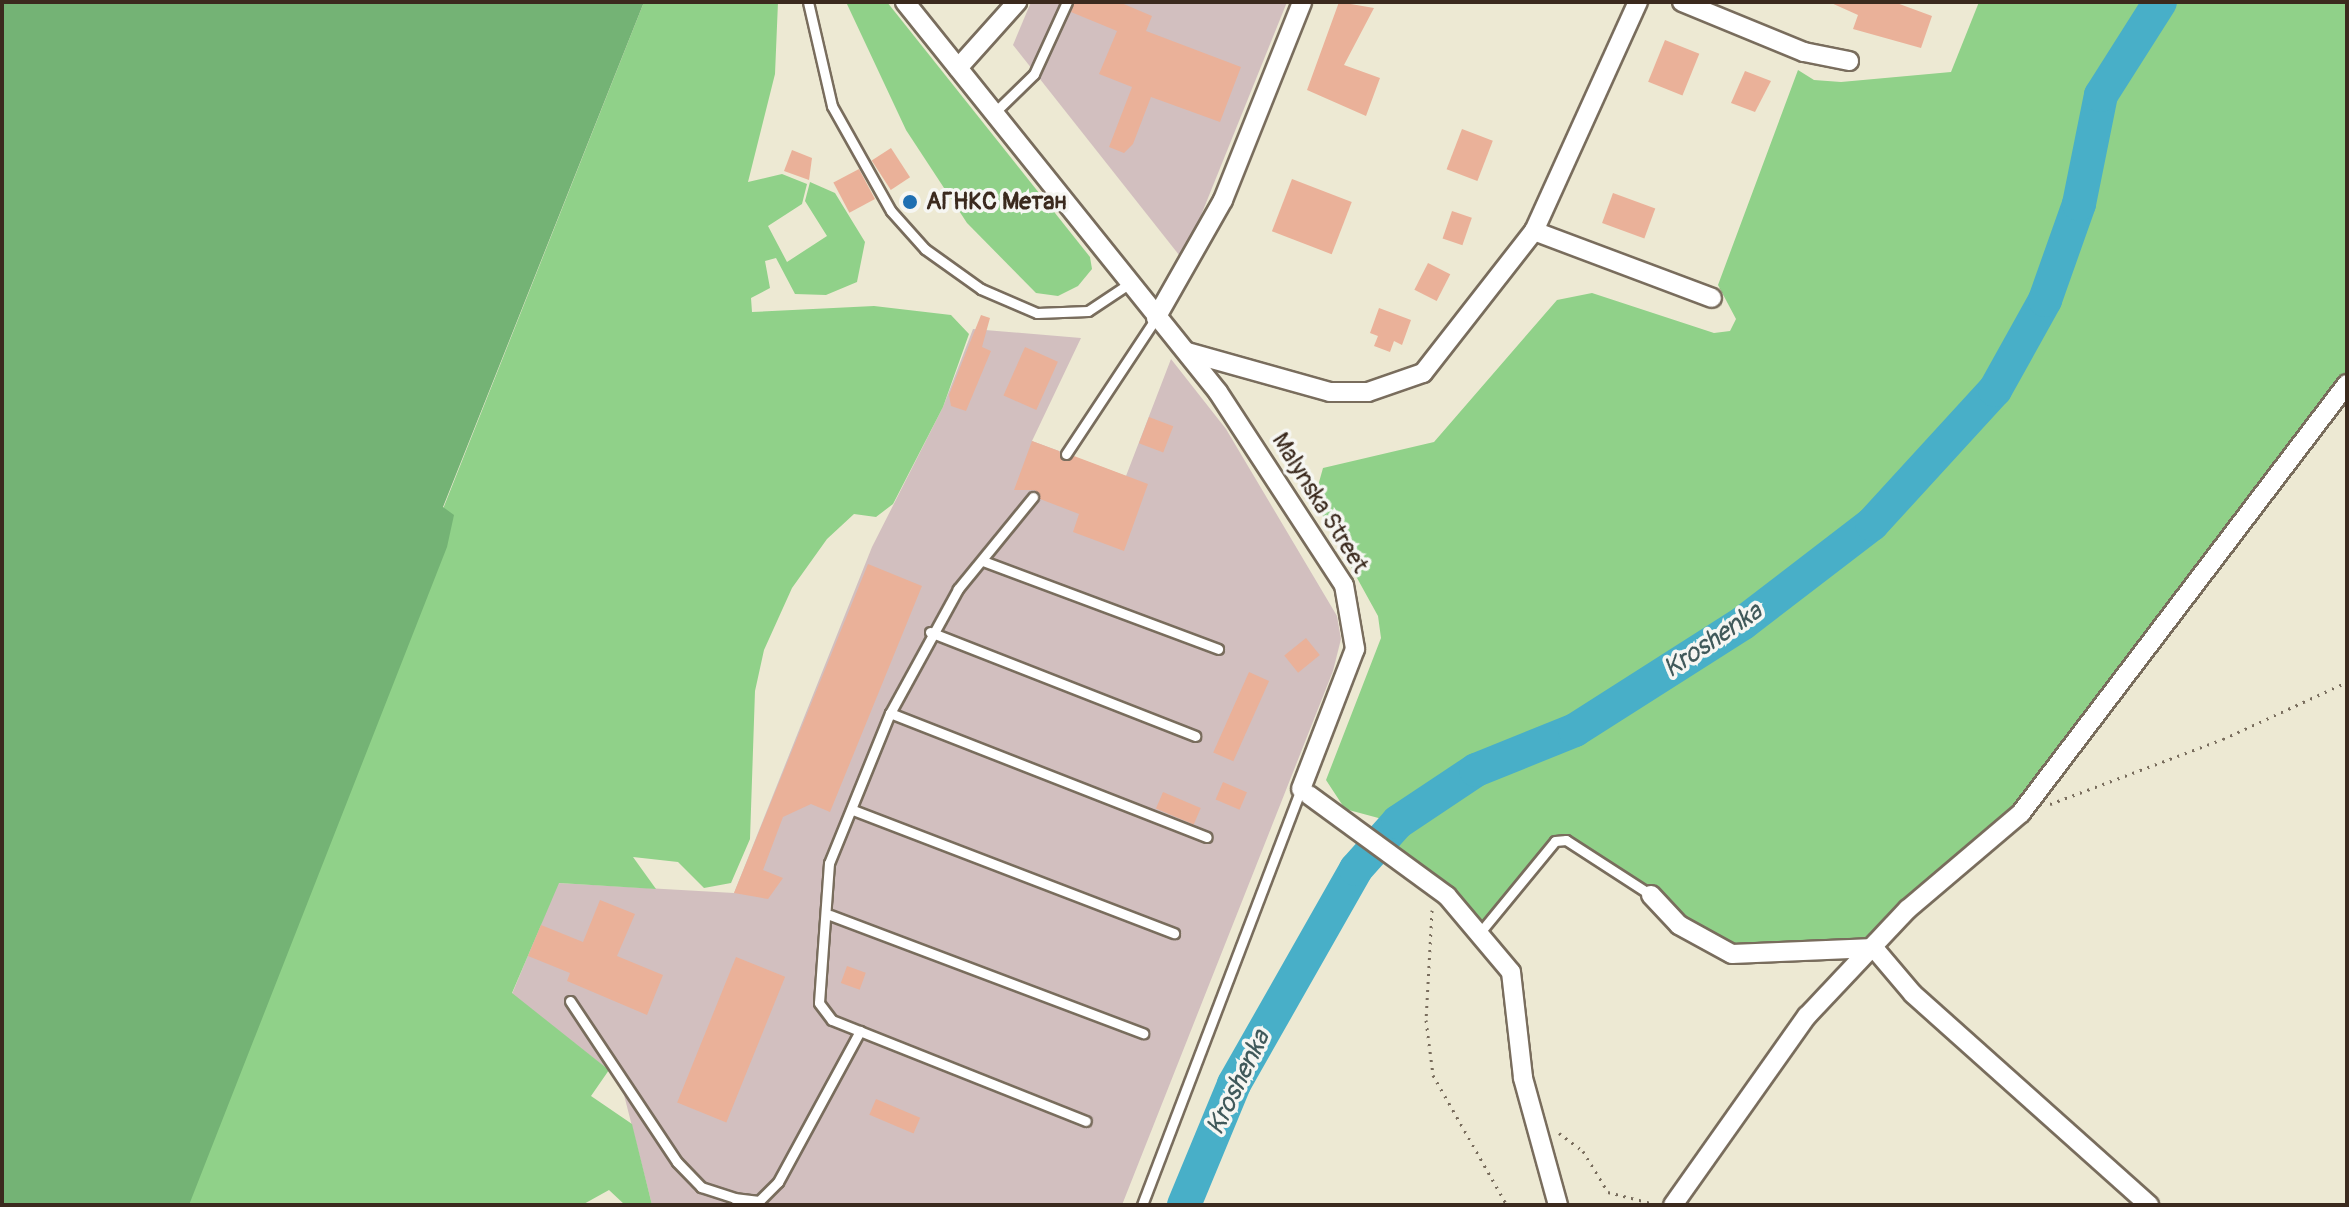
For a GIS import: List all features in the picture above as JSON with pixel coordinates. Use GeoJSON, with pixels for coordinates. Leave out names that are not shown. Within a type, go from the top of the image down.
{"type":"FeatureCollection","features":[{"type":"Feature","properties":{"kind":"street","name":"Malynska Street"},"geometry":{"type":"LineString","coordinates":[[905,2],[1127,285],[1183,351],[1286,488],[1354,609],[1352,663],[1305,792]]}},
{"type":"Feature","properties":{"kind":"street"},"geometry":{"type":"LineString","coordinates":[[958,68],[1017,2]]}},
{"type":"Feature","properties":{"kind":"street"},"geometry":{"type":"LineString","coordinates":[[1156,318],[1223,200],[1302,2]]}},
{"type":"Feature","properties":{"kind":"street"},"geometry":{"type":"LineString","coordinates":[[1183,351],[1304,388],[1392,387],[1423,373],[1453,342],[1534,231],[1638,2]]}},
{"type":"Feature","properties":{"kind":"street"},"geometry":{"type":"LineString","coordinates":[[1682,2],[1804,52],[1849,61]]}},
{"type":"Feature","properties":{"kind":"street"},"geometry":{"type":"LineString","coordinates":[[1534,231],[1712,298]]}},
{"type":"Feature","properties":{"kind":"street"},"geometry":{"type":"LineString","coordinates":[[1676,1202],[1807,1016],[1908,909],[2021,813],[2318,428],[2347,384]]}},
{"type":"Feature","properties":{"kind":"street"},"geometry":{"type":"LineString","coordinates":[[2318,428],[2347,421]]}},
{"type":"Feature","properties":{"kind":"street"},"geometry":{"type":"LineString","coordinates":[[1305,792],[1422,879],[1482,930],[1511,972],[1534,1114],[1558,1205]]}},
{"type":"Feature","properties":{"kind":"street"},"geometry":{"type":"LineString","coordinates":[[1651,895],[1679,925],[1732,954],[1874,948]]}},
{"type":"Feature","properties":{"kind":"street"},"geometry":{"type":"LineString","coordinates":[[1874,948],[1913,994],[2149,1205]]}},
{"type":"Feature","properties":{"kind":"lane"},"geometry":{"type":"LineString","coordinates":[[808,2],[815,48],[846,134],[891,211],[925,249],[981,289],[1037,313],[1088,311],[1127,285]]}},
{"type":"Feature","properties":{"kind":"lane"},"geometry":{"type":"LineString","coordinates":[[993,114],[1034,74],[1067,2]]}},
{"type":"Feature","properties":{"kind":"lane"},"geometry":{"type":"LineString","coordinates":[[1066,454],[1156,318]]}},
{"type":"Feature","properties":{"kind":"lane"},"geometry":{"type":"LineString","coordinates":[[1033,497],[930,632],[890,713],[829,863],[830,915],[819,1003],[832,1020],[1086,1121]]}},
{"type":"Feature","properties":{"kind":"lane"},"geometry":{"type":"LineString","coordinates":[[983,561],[1218,649]]}},
{"type":"Feature","properties":{"kind":"lane"},"geometry":{"type":"LineString","coordinates":[[930,632],[1195,736]]}},
{"type":"Feature","properties":{"kind":"lane"},"geometry":{"type":"LineString","coordinates":[[890,713],[1207,837]]}},
{"type":"Feature","properties":{"kind":"lane","name":"Malynska Street"},"geometry":{"type":"LineString","coordinates":[[1142,1205],[1305,792]]}},
{"type":"Feature","properties":{"kind":"lane"},"geometry":{"type":"LineString","coordinates":[[853,810],[1174,933]]}},
{"type":"Feature","properties":{"kind":"lane"},"geometry":{"type":"LineString","coordinates":[[1482,930],[1555,841],[1566,840],[1651,895]]}},
{"type":"Feature","properties":{"kind":"lane"},"geometry":{"type":"LineString","coordinates":[[830,915],[1143,1033]]}},
{"type":"Feature","properties":{"kind":"lane"},"geometry":{"type":"LineString","coordinates":[[570,1001],[677,1162],[701,1187],[734,1198],[759,1201],[778,1182],[860,1031]]}},
{"type":"Feature","properties":{"kind":"path"},"geometry":{"type":"LineString","coordinates":[[2021,813],[2070,802],[2157,758],[2223,739],[2347,682]]}},
{"type":"Feature","properties":{"kind":"path"},"geometry":{"type":"LineString","coordinates":[[1422,879],[1436,930],[1426,1020],[1433,1075],[1507,1205]]}},
{"type":"Feature","properties":{"kind":"path"},"geometry":{"type":"LineString","coordinates":[[1534,1114],[1583,1151],[1608,1192],[1638,1203],[1676,1202]]}},
{"type":"Feature","properties":{"kind":"shaded area"},"geometry":{"type":"Polygon","coordinates":[[[1031,2],[1287,2],[1183,260],[1013,45],[1031,2]]]}},
{"type":"Feature","properties":{"kind":"shaded area"},"geometry":{"type":"Polygon","coordinates":[[[973,329],[1081,338],[1032,441],[1126,476],[1171,359],[1226,429],[1337,616],[1341,639],[1333,671],[1122,1205],[652,1205],[620,1079],[512,994],[558,883],[734,893],[872,547],[943,407],[973,329]]]}},
{"type":"Feature","properties":{"kind":"green space"},"geometry":{"type":"Polygon","coordinates":[[[2,2],[644,2],[443,507],[454,515],[447,547],[189,1205],[2,1205],[2,2]]]}},
{"type":"Feature","properties":{"kind":"green space"},"geometry":{"type":"Polygon","coordinates":[[[644,2],[778,2],[775,74],[748,182],[782,174],[807,184],[802,204],[768,226],[787,262],[827,236],[805,201],[810,182],[835,193],[865,242],[857,282],[826,295],[795,294],[776,258],[765,261],[770,288],[751,298],[752,312],[874,306],[951,315],[969,334],[943,407],[893,504],[876,517],[854,514],[827,539],[792,588],[764,650],[755,691],[750,839],[731,883],[704,888],[678,862],[633,857],[656,889],[559,883],[512,993],[609,1070],[591,1096],[632,1124],[652,1205],[625,1205],[609,1190],[582,1205],[167,1205],[644,2]]]}},
{"type":"Feature","properties":{"kind":"green space"},"geometry":{"type":"Polygon","coordinates":[[[846,2],[887,2],[1090,257],[1092,269],[1078,286],[1058,296],[1036,293],[967,223],[906,130],[846,2]]]}},
{"type":"Feature","properties":{"kind":"green space"},"geometry":{"type":"Polygon","coordinates":[[[1979,2],[2347,2],[2347,384],[2021,813],[1874,948],[1732,954],[1566,840],[1555,841],[1482,930],[1375,847],[1397,823],[1345,809],[1326,780],[1381,638],[1378,616],[1314,500],[1323,468],[1434,442],[1557,300],[1592,293],[1714,333],[1730,331],[1736,319],[1718,285],[1798,70],[1814,80],[1841,82],[1951,72],[1979,2]]]}},
{"type":"Feature","properties":{"kind":"building"},"geometry":{"type":"Polygon","coordinates":[[[1074,2],[1119,2],[1152,16],[1146,31],[1241,67],[1220,122],[1151,97],[1133,144],[1124,153],[1109,147],[1132,87],[1099,74],[1117,31],[1071,12],[1074,2]]]}},
{"type":"Feature","properties":{"kind":"building"},"geometry":{"type":"Polygon","coordinates":[[[1339,2],[1374,8],[1344,65],[1380,78],[1366,116],[1307,90],[1339,2]]]}},
{"type":"Feature","properties":{"kind":"building"},"geometry":{"type":"Polygon","coordinates":[[[1829,2],[1894,2],[1932,16],[1921,48],[1853,29],[1858,15],[1829,2]]]}},
{"type":"Feature","properties":{"kind":"building"},"geometry":{"type":"Polygon","coordinates":[[[1665,40],[1699,54],[1682,96],[1648,82],[1665,40]]]}},
{"type":"Feature","properties":{"kind":"building"},"geometry":{"type":"Polygon","coordinates":[[[1745,71],[1771,81],[1755,112],[1731,103],[1745,71]]]}},
{"type":"Feature","properties":{"kind":"building"},"geometry":{"type":"Polygon","coordinates":[[[1462,129],[1493,141],[1477,181],[1447,169],[1462,129]]]}},
{"type":"Feature","properties":{"kind":"building"},"geometry":{"type":"Polygon","coordinates":[[[891,148],[910,177],[891,190],[872,161],[891,148]]]}},
{"type":"Feature","properties":{"kind":"building"},"geometry":{"type":"Polygon","coordinates":[[[792,150],[812,158],[809,180],[784,171],[792,150]]]}},
{"type":"Feature","properties":{"kind":"building"},"geometry":{"type":"Polygon","coordinates":[[[859,169],[875,199],[849,213],[833,183],[859,169]]]}},
{"type":"Feature","properties":{"kind":"building"},"geometry":{"type":"Polygon","coordinates":[[[1292,179],[1352,202],[1332,254],[1272,231],[1292,179]]]}},
{"type":"Feature","properties":{"kind":"building"},"geometry":{"type":"Polygon","coordinates":[[[1613,193],[1655,208],[1644,238],[1602,223],[1613,193]]]}},
{"type":"Feature","properties":{"kind":"building"},"geometry":{"type":"Polygon","coordinates":[[[1452,211],[1472,218],[1462,245],[1443,238],[1452,211]]]}},
{"type":"Feature","properties":{"kind":"building"},"geometry":{"type":"Polygon","coordinates":[[[1428,263],[1450,274],[1437,301],[1414,290],[1428,263]]]}},
{"type":"Feature","properties":{"kind":"building"},"geometry":{"type":"Polygon","coordinates":[[[1379,308],[1411,320],[1402,345],[1394,341],[1390,352],[1374,346],[1378,336],[1370,333],[1379,308]]]}},
{"type":"Feature","properties":{"kind":"building"},"geometry":{"type":"Polygon","coordinates":[[[981,315],[990,318],[982,347],[991,351],[966,411],[951,406],[949,395],[981,315]]]}},
{"type":"Feature","properties":{"kind":"building"},"geometry":{"type":"Polygon","coordinates":[[[1025,347],[1058,362],[1036,410],[1003,395],[1025,347]]]}},
{"type":"Feature","properties":{"kind":"building"},"geometry":{"type":"Polygon","coordinates":[[[1149,417],[1173,426],[1163,452],[1139,443],[1149,417]]]}},
{"type":"Feature","properties":{"kind":"building"},"geometry":{"type":"Polygon","coordinates":[[[1032,441],[1059,451],[1063,461],[1074,456],[1148,484],[1124,551],[1073,532],[1079,514],[1040,499],[1035,490],[1014,490],[1032,441]]]}},
{"type":"Feature","properties":{"kind":"building"},"geometry":{"type":"Polygon","coordinates":[[[868,564],[922,586],[830,812],[811,804],[783,817],[763,870],[783,878],[768,899],[734,893],[868,564]]]}},
{"type":"Feature","properties":{"kind":"building"},"geometry":{"type":"Polygon","coordinates":[[[1306,638],[1320,655],[1298,673],[1284,656],[1306,638]]]}},
{"type":"Feature","properties":{"kind":"building"},"geometry":{"type":"Polygon","coordinates":[[[1249,672],[1269,681],[1233,761],[1213,752],[1249,672]]]}},
{"type":"Feature","properties":{"kind":"building"},"geometry":{"type":"Polygon","coordinates":[[[1223,782],[1247,792],[1240,810],[1216,799],[1223,782]]]}},
{"type":"Feature","properties":{"kind":"building"},"geometry":{"type":"Polygon","coordinates":[[[1163,792],[1201,808],[1194,825],[1156,809],[1163,792]]]}},
{"type":"Feature","properties":{"kind":"building"},"geometry":{"type":"Polygon","coordinates":[[[600,900],[635,914],[617,956],[663,975],[647,1015],[567,981],[570,973],[528,956],[541,925],[583,942],[600,900]]]}},
{"type":"Feature","properties":{"kind":"building"},"geometry":{"type":"Polygon","coordinates":[[[736,957],[785,977],[726,1122],[677,1103],[736,957]]]}},
{"type":"Feature","properties":{"kind":"building"},"geometry":{"type":"Polygon","coordinates":[[[847,966],[866,973],[860,990],[841,983],[847,966]]]}},
{"type":"Feature","properties":{"kind":"building"},"geometry":{"type":"Polygon","coordinates":[[[876,1099],[920,1118],[914,1133],[869,1115],[876,1099]]]}},
{"type":"Feature","properties":{"kind":"waterway","name":"Kroshenka"},"geometry":{"type":"LineString","coordinates":[[1184,1205],[1234,1084],[1356,869],[1398,822],[1476,770],[1575,730],[1743,623],[1872,524],[1995,390],[2045,300],[2079,204],[2101,95],[2160,2]]}},
{"type":"Feature","properties":{"kind":"place","name":"АГНКС Метан"},"geometry":{"type":"Point","coordinates":[910,202]}}]}
